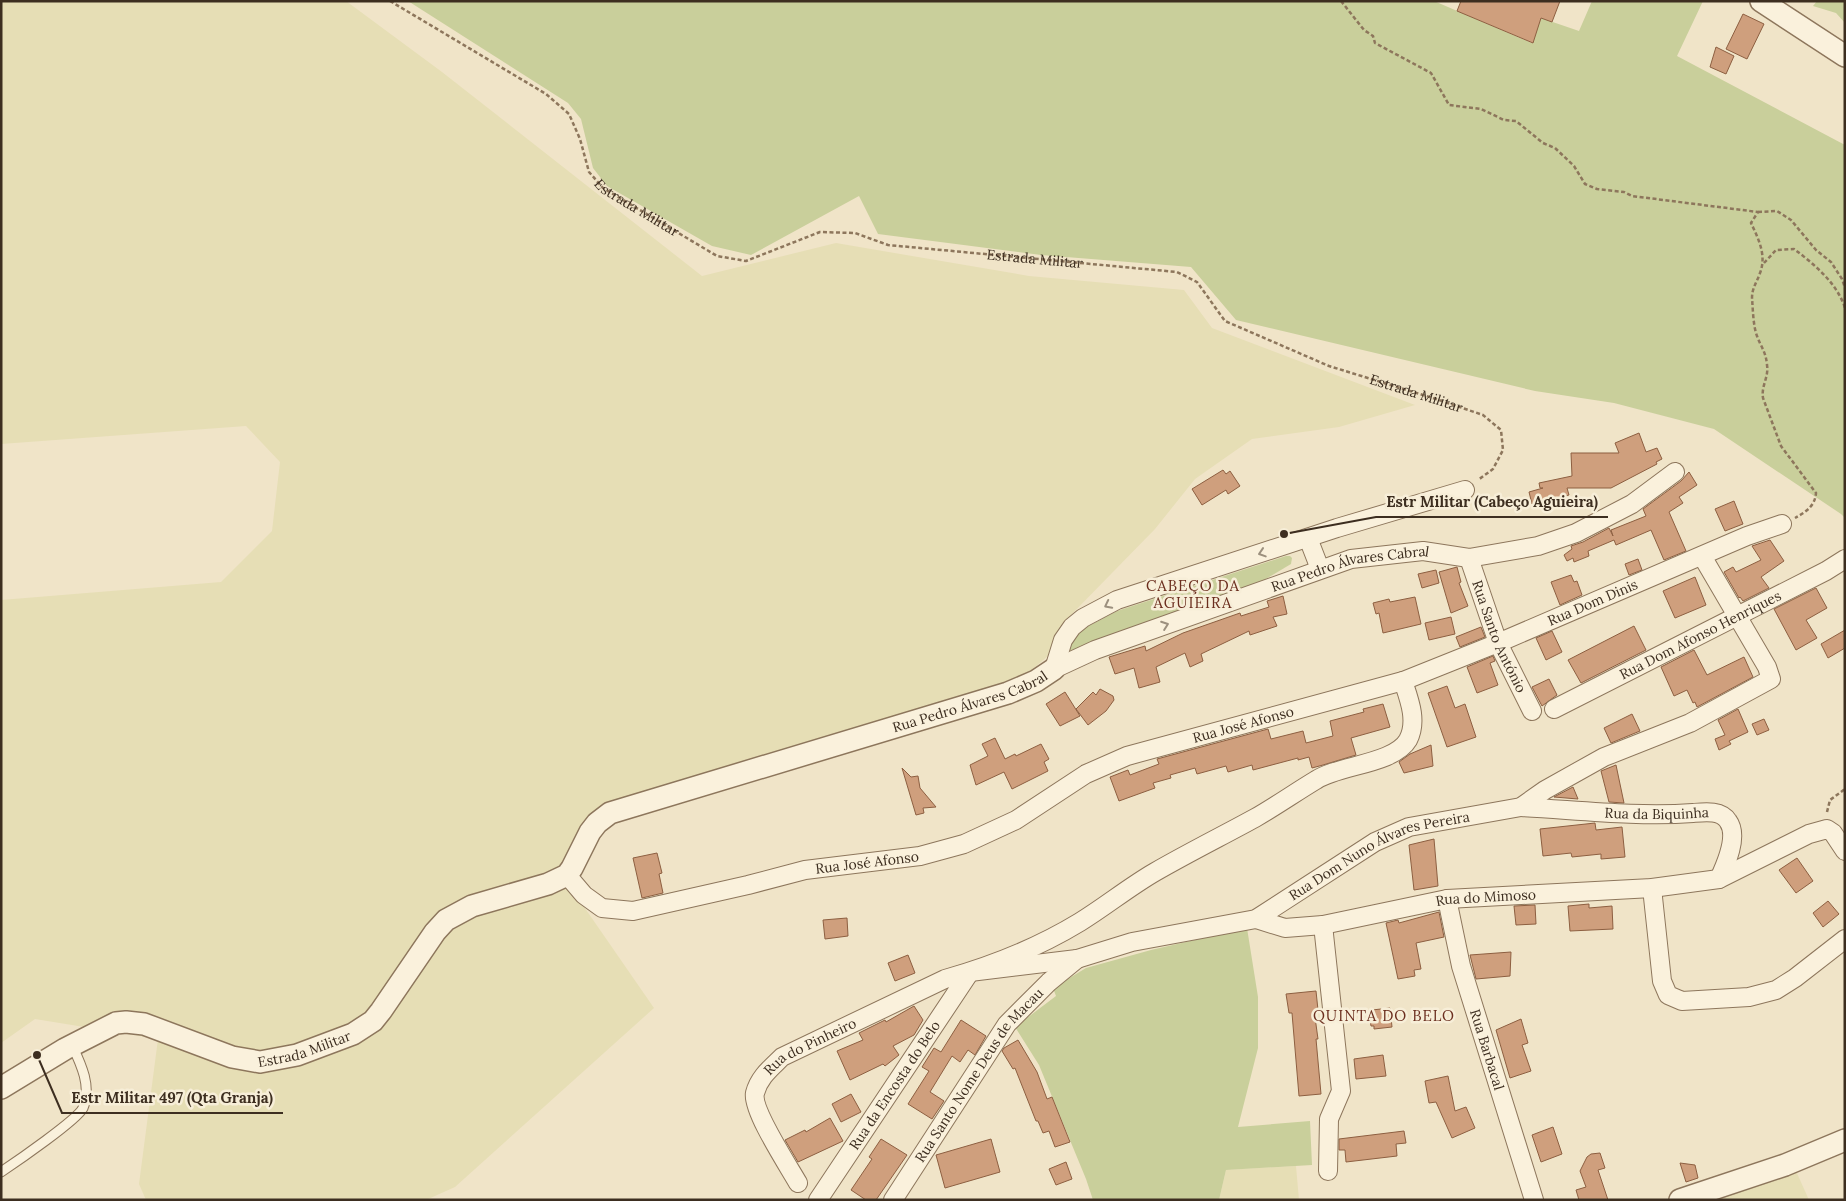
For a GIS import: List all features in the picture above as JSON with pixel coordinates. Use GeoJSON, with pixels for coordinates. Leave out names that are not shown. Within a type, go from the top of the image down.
{"type":"FeatureCollection","features":[{"type":"Feature","properties":{"kind":"street"},"geometry":{"type":"LineString","coordinates":[[1761,1],[1845,56]]}},
{"type":"Feature","properties":{"kind":"street","name":"Rua Pedro Álvares Cabral"},"geometry":{"type":"LineString","coordinates":[[566,875],[572,868],[594,827],[602,818],[610,813],[1008,693],[1036,681],[1054,669],[1095,650],[1352,559],[1423,551],[1469,558],[1538,546],[1576,533],[1632,504],[1675,472]]}},
{"type":"Feature","properties":{"kind":"street"},"geometry":{"type":"LineString","coordinates":[[1054,669],[1063,640],[1072,627],[1091,613],[1117,600],[1308,538],[1465,490]]}},
{"type":"Feature","properties":{"kind":"street","name":"Rua Dom Dinis"},"geometry":{"type":"LineString","coordinates":[[1403,681],[1498,643],[1747,536],[1782,524]]}},
{"type":"Feature","properties":{"kind":"street"},"geometry":{"type":"LineString","coordinates":[[1308,538],[1320,569]]}},
{"type":"Feature","properties":{"kind":"street"},"geometry":{"type":"LineString","coordinates":[[1702,556],[1738,617]]}},
{"type":"Feature","properties":{"kind":"street","name":"Rua Santo António"},"geometry":{"type":"LineString","coordinates":[[1469,558],[1498,643],[1532,712]]}},
{"type":"Feature","properties":{"kind":"street","name":"Rua Dom Afonso Henriques"},"geometry":{"type":"LineString","coordinates":[[1554,709],[1738,617],[1845,559]]}},
{"type":"Feature","properties":{"kind":"street","name":"Rua Dom Nuno Álvares Pereira"},"geometry":{"type":"LineString","coordinates":[[970,972],[1077,959],[1132,942],[1256,919],[1375,842],[1409,827],[1521,807],[1545,790],[1604,757],[1690,724],[1771,679],[1768,667],[1738,617]]}},
{"type":"Feature","properties":{"kind":"street"},"geometry":{"type":"LineString","coordinates":[[970,972],[1026,949],[1078,923],[1154,872],[1256,817],[1320,777],[1394,753],[1408,740],[1413,719],[1411,704],[1403,681]]}},
{"type":"Feature","properties":{"kind":"street","name":"Rua José Afonso"},"geometry":{"type":"LineString","coordinates":[[566,875],[584,895],[602,908],[633,911],[805,870],[920,856],[964,844],[1016,820],[1086,774],[1127,756],[1403,681]]}},
{"type":"Feature","properties":{"kind":"street","name":"Rua da Biquinha"},"geometry":{"type":"LineString","coordinates":[[1521,807],[1662,815],[1712,811],[1728,819],[1733,831],[1729,855],[1719,879]]}},
{"type":"Feature","properties":{"kind":"street"},"geometry":{"type":"LineString","coordinates":[[1827,829],[1833,833],[1845,850]]}},
{"type":"Feature","properties":{"kind":"street","name":"Rua do Mimoso"},"geometry":{"type":"LineString","coordinates":[[1256,919],[1285,928],[1323,925],[1447,899],[1652,888],[1719,879],[1809,834],[1827,829]]}},
{"type":"Feature","properties":{"kind":"street","name":"Estrada Militar"},"geometry":{"type":"LineString","coordinates":[[1,1088],[72,1045],[106,1027],[126,1022],[144,1024],[232,1057],[250,1061],[278,1060],[354,1034],[373,1021],[434,932],[446,920],[472,906],[548,884],[566,875]]}},
{"type":"Feature","properties":{"kind":"street"},"geometry":{"type":"LineString","coordinates":[[1652,888],[1662,981],[1668,995],[1682,1001],[1749,997],[1776,990],[1795,978],[1845,939]]}},
{"type":"Feature","properties":{"kind":"street","name":"Rua Barbacal"},"geometry":{"type":"LineString","coordinates":[[1447,899],[1461,966],[1534,1200]]}},
{"type":"Feature","properties":{"kind":"street"},"geometry":{"type":"LineString","coordinates":[[1323,925],[1341,1091],[1329,1119],[1328,1171]]}},
{"type":"Feature","properties":{"kind":"street","name":"Rua Santo Nome Deus de Macau"},"geometry":{"type":"LineString","coordinates":[[893,1200],[902,1183],[1007,1024],[1049,982],[1077,959]]}},
{"type":"Feature","properties":{"kind":"street","name":"Rua do Pinheiro"},"geometry":{"type":"LineString","coordinates":[[798,1183],[758,1112],[754,1095],[762,1076],[782,1056],[944,979],[970,972]]}},
{"type":"Feature","properties":{"kind":"street","name":"Rua da Encosta do Belo"},"geometry":{"type":"LineString","coordinates":[[818,1200],[970,972]]}},
{"type":"Feature","properties":{"kind":"street"},"geometry":{"type":"LineString","coordinates":[[1680,1200],[1785,1165],[1845,1140]]}},
{"type":"Feature","properties":{"kind":"lane"},"geometry":{"type":"LineString","coordinates":[[1,1172],[34,1150],[82,1109],[86,1095],[86,1083],[72,1045]]}},
{"type":"Feature","properties":{"kind":"path","name":"Estrada Militar"},"geometry":{"type":"LineString","coordinates":[[390,1],[546,94],[569,114],[580,139],[589,172],[603,188],[716,256],[746,261],[820,232],[855,233],[888,245],[1177,272],[1197,282],[1224,321],[1329,366],[1483,415],[1501,430],[1503,450],[1493,469],[1465,490]]}},
{"type":"Feature","properties":{"kind":"path"},"geometry":{"type":"LineString","coordinates":[[1341,1],[1364,30],[1374,36],[1375,43],[1431,73],[1449,105],[1481,109],[1504,120],[1516,122],[1543,143],[1555,148],[1574,166],[1585,184],[1597,189],[1624,192],[1632,196],[1758,212],[1777,211],[1791,220],[1816,250],[1831,262],[1842,279],[1845,288]]}},
{"type":"Feature","properties":{"kind":"path"},"geometry":{"type":"LineString","coordinates":[[1758,212],[1751,222],[1758,234],[1764,263]]}},
{"type":"Feature","properties":{"kind":"path"},"geometry":{"type":"LineString","coordinates":[[1782,524],[1805,513],[1815,501],[1816,493],[1780,446],[1763,398],[1762,390],[1768,375],[1767,364],[1764,348],[1757,336],[1752,298],[1753,290],[1764,263],[1776,250],[1794,249],[1810,261],[1833,285],[1841,296],[1845,308]]}},
{"type":"Feature","properties":{"kind":"path"},"geometry":{"type":"LineString","coordinates":[[1827,829],[1827,814],[1830,800],[1845,789]]}},
{"type":"Feature","properties":{"kind":"shaded area"},"geometry":{"type":"Polygon","coordinates":[[[1,1],[346,1],[442,72],[702,276],[836,243],[1029,276],[1184,290],[1212,328],[1415,405],[1339,427],[1252,439],[1195,479],[1155,529],[1068,618],[1048,656],[1021,679],[599,810],[571,888],[654,1008],[455,1187],[426,1200],[146,1200],[139,1184],[158,1039],[35,1019],[1,1043],[1,600],[221,582],[272,531],[280,462],[246,426],[1,444],[1,1]]]}},
{"type":"Feature","properties":{"kind":"shaded area"},"geometry":{"type":"Polygon","coordinates":[[[1296,1166],[1299,1200],[1219,1200],[1226,1170],[1296,1166]]]}},
{"type":"Feature","properties":{"kind":"shaded area"},"geometry":{"type":"Polygon","coordinates":[[[1796,1171],[1809,1200],[1717,1200],[1796,1171]]]}},
{"type":"Feature","properties":{"kind":"green space"},"geometry":{"type":"Polygon","coordinates":[[[408,1],[1434,1],[1532,43],[1541,18],[1579,31],[1592,1],[1703,1],[1677,56],[1845,145],[1845,518],[1714,429],[1614,403],[1535,391],[1236,320],[1191,267],[1041,255],[878,234],[859,196],[751,255],[712,246],[607,186],[593,168],[581,119],[568,103],[408,1]]]}},
{"type":"Feature","properties":{"kind":"green space"},"geometry":{"type":"Polygon","coordinates":[[[1817,1],[1845,1],[1845,23],[1836,13],[1813,6],[1817,1]]]}},
{"type":"Feature","properties":{"kind":"green space"},"geometry":{"type":"Polygon","coordinates":[[[1286,556],[1292,558],[1291,564],[1264,580],[1071,651],[1068,650],[1081,630],[1117,611],[1286,556]]]}},
{"type":"Feature","properties":{"kind":"green space"},"geometry":{"type":"Polygon","coordinates":[[[1247,928],[1258,997],[1258,1048],[1238,1127],[1310,1121],[1312,1165],[1226,1170],[1219,1200],[1093,1200],[1039,1065],[1015,1027],[1056,996],[1053,988],[1086,968],[1151,950],[1247,928]]]}},
{"type":"Feature","properties":{"kind":"building"},"geometry":{"type":"Polygon","coordinates":[[[1461,1],[1560,1],[1552,22],[1541,18],[1533,43],[1457,11],[1461,1]]]}},
{"type":"Feature","properties":{"kind":"building"},"geometry":{"type":"Polygon","coordinates":[[[1743,14],[1764,24],[1747,59],[1726,49],[1743,14]]]}},
{"type":"Feature","properties":{"kind":"building"},"geometry":{"type":"Polygon","coordinates":[[[1716,47],[1734,56],[1726,74],[1710,67],[1716,47]]]}},
{"type":"Feature","properties":{"kind":"building"},"geometry":{"type":"Polygon","coordinates":[[[1639,433],[1646,452],[1657,448],[1662,459],[1656,462],[1657,464],[1611,488],[1567,488],[1569,495],[1532,504],[1529,492],[1543,488],[1540,488],[1539,483],[1572,476],[1571,453],[1619,453],[1615,443],[1639,433]]]}},
{"type":"Feature","properties":{"kind":"building"},"geometry":{"type":"Polygon","coordinates":[[[1223,470],[1226,474],[1230,471],[1240,486],[1228,494],[1226,490],[1202,505],[1192,489],[1223,470]]]}},
{"type":"Feature","properties":{"kind":"building"},"geometry":{"type":"Polygon","coordinates":[[[1689,472],[1697,485],[1679,497],[1683,503],[1669,512],[1686,551],[1664,560],[1651,530],[1616,545],[1614,540],[1588,551],[1589,556],[1574,562],[1573,558],[1567,561],[1564,555],[1572,549],[1571,546],[1583,542],[1609,528],[1613,536],[1611,530],[1646,516],[1643,509],[1681,481],[1689,472]]]}},
{"type":"Feature","properties":{"kind":"building"},"geometry":{"type":"Polygon","coordinates":[[[1734,501],[1743,524],[1725,531],[1715,509],[1734,501]]]}},
{"type":"Feature","properties":{"kind":"building"},"geometry":{"type":"Polygon","coordinates":[[[1770,540],[1784,561],[1761,577],[1769,588],[1743,601],[1739,598],[1724,572],[1733,567],[1736,572],[1761,560],[1752,546],[1770,540]]]}},
{"type":"Feature","properties":{"kind":"building"},"geometry":{"type":"Polygon","coordinates":[[[1638,559],[1642,570],[1629,575],[1625,564],[1638,559]]]}},
{"type":"Feature","properties":{"kind":"building"},"geometry":{"type":"Polygon","coordinates":[[[1457,567],[1461,582],[1459,583],[1468,606],[1451,613],[1439,572],[1457,567]]]}},
{"type":"Feature","properties":{"kind":"building"},"geometry":{"type":"Polygon","coordinates":[[[1436,570],[1439,583],[1422,588],[1418,574],[1436,570]]]}},
{"type":"Feature","properties":{"kind":"building"},"geometry":{"type":"Polygon","coordinates":[[[1571,575],[1574,582],[1577,581],[1582,595],[1560,605],[1551,582],[1571,575]]]}},
{"type":"Feature","properties":{"kind":"building"},"geometry":{"type":"Polygon","coordinates":[[[1695,577],[1706,605],[1675,618],[1663,591],[1695,577]]]}},
{"type":"Feature","properties":{"kind":"building"},"geometry":{"type":"Polygon","coordinates":[[[1816,588],[1827,608],[1806,620],[1817,638],[1796,650],[1774,609],[1816,588]]]}},
{"type":"Feature","properties":{"kind":"building"},"geometry":{"type":"Polygon","coordinates":[[[1283,596],[1287,614],[1273,617],[1277,626],[1250,635],[1249,631],[1201,654],[1203,661],[1190,667],[1185,653],[1156,667],[1160,682],[1139,688],[1134,668],[1115,674],[1109,657],[1145,646],[1146,651],[1183,633],[1240,613],[1241,616],[1269,607],[1267,601],[1283,596]]]}},
{"type":"Feature","properties":{"kind":"building"},"geometry":{"type":"Polygon","coordinates":[[[1415,597],[1421,624],[1383,633],[1379,613],[1376,614],[1373,603],[1389,599],[1390,602],[1415,597]]]}},
{"type":"Feature","properties":{"kind":"building"},"geometry":{"type":"Polygon","coordinates":[[[1451,617],[1455,634],[1429,640],[1425,623],[1451,617]]]}},
{"type":"Feature","properties":{"kind":"building"},"geometry":{"type":"Polygon","coordinates":[[[1634,626],[1646,650],[1581,683],[1568,660],[1634,626]]]}},
{"type":"Feature","properties":{"kind":"building"},"geometry":{"type":"Polygon","coordinates":[[[1481,627],[1485,637],[1460,647],[1456,637],[1481,627]]]}},
{"type":"Feature","properties":{"kind":"building"},"geometry":{"type":"Polygon","coordinates":[[[1845,630],[1845,648],[1828,658],[1821,644],[1845,630]]]}},
{"type":"Feature","properties":{"kind":"building"},"geometry":{"type":"Polygon","coordinates":[[[1552,631],[1562,652],[1546,660],[1536,638],[1552,631]]]}},
{"type":"Feature","properties":{"kind":"building"},"geometry":{"type":"Polygon","coordinates":[[[1694,650],[1707,675],[1744,657],[1753,677],[1697,707],[1687,690],[1674,696],[1661,667],[1694,650]]]}},
{"type":"Feature","properties":{"kind":"building"},"geometry":{"type":"Polygon","coordinates":[[[1493,656],[1495,661],[1490,663],[1498,685],[1477,693],[1467,667],[1493,656]]]}},
{"type":"Feature","properties":{"kind":"building"},"geometry":{"type":"Polygon","coordinates":[[[1549,679],[1557,695],[1542,706],[1532,687],[1549,679]]]}},
{"type":"Feature","properties":{"kind":"building"},"geometry":{"type":"Polygon","coordinates":[[[1447,686],[1455,708],[1465,704],[1476,737],[1447,747],[1428,693],[1447,686]]]}},
{"type":"Feature","properties":{"kind":"building"},"geometry":{"type":"Polygon","coordinates":[[[1100,689],[1113,696],[1114,700],[1106,711],[1088,725],[1076,709],[1093,692],[1096,695],[1100,689]]]}},
{"type":"Feature","properties":{"kind":"building"},"geometry":{"type":"Polygon","coordinates":[[[1065,692],[1080,716],[1060,726],[1046,704],[1065,692]]]}},
{"type":"Feature","properties":{"kind":"building"},"geometry":{"type":"Polygon","coordinates":[[[1383,704],[1390,727],[1351,738],[1356,755],[1312,768],[1309,757],[1298,760],[1298,758],[1253,770],[1252,765],[1228,772],[1226,766],[1197,774],[1195,768],[1170,775],[1171,778],[1153,783],[1155,788],[1119,801],[1110,777],[1128,770],[1130,775],[1159,764],[1157,759],[1268,729],[1271,739],[1303,731],[1306,743],[1333,736],[1330,721],[1364,712],[1363,709],[1383,704]]]}},
{"type":"Feature","properties":{"kind":"building"},"geometry":{"type":"Polygon","coordinates":[[[1738,709],[1748,732],[1729,741],[1731,744],[1719,750],[1715,739],[1725,735],[1718,720],[1738,709]]]}},
{"type":"Feature","properties":{"kind":"building"},"geometry":{"type":"Polygon","coordinates":[[[1632,714],[1640,731],[1611,743],[1604,728],[1632,714]]]}},
{"type":"Feature","properties":{"kind":"building"},"geometry":{"type":"Polygon","coordinates":[[[1764,719],[1769,730],[1757,735],[1752,724],[1764,719]]]}},
{"type":"Feature","properties":{"kind":"building"},"geometry":{"type":"Polygon","coordinates":[[[995,738],[1005,759],[1041,744],[1049,759],[1044,762],[1048,771],[1012,789],[1004,772],[976,785],[970,765],[988,756],[982,744],[995,738]]]}},
{"type":"Feature","properties":{"kind":"building"},"geometry":{"type":"Polygon","coordinates":[[[1431,745],[1433,766],[1404,773],[1399,762],[1410,754],[1431,745]]]}},
{"type":"Feature","properties":{"kind":"building"},"geometry":{"type":"Polygon","coordinates":[[[1616,765],[1624,803],[1609,802],[1601,771],[1616,765]]]}},
{"type":"Feature","properties":{"kind":"building"},"geometry":{"type":"Polygon","coordinates":[[[902,768],[911,777],[918,776],[920,788],[936,807],[923,808],[924,813],[916,815],[902,768]]]}},
{"type":"Feature","properties":{"kind":"building"},"geometry":{"type":"Polygon","coordinates":[[[1573,787],[1578,799],[1554,797],[1573,787]]]}},
{"type":"Feature","properties":{"kind":"building"},"geometry":{"type":"Polygon","coordinates":[[[1595,823],[1596,830],[1622,827],[1625,857],[1601,859],[1601,854],[1572,857],[1571,853],[1543,856],[1540,829],[1595,823]]]}},
{"type":"Feature","properties":{"kind":"building"},"geometry":{"type":"Polygon","coordinates":[[[1434,839],[1438,886],[1414,890],[1409,845],[1434,839]]]}},
{"type":"Feature","properties":{"kind":"building"},"geometry":{"type":"Polygon","coordinates":[[[657,853],[662,873],[659,874],[663,893],[642,898],[633,858],[657,853]]]}},
{"type":"Feature","properties":{"kind":"building"},"geometry":{"type":"Polygon","coordinates":[[[1797,858],[1813,881],[1796,893],[1779,870],[1797,858]]]}},
{"type":"Feature","properties":{"kind":"building"},"geometry":{"type":"Polygon","coordinates":[[[1828,901],[1839,914],[1823,927],[1813,913],[1828,901]]]}},
{"type":"Feature","properties":{"kind":"building"},"geometry":{"type":"Polygon","coordinates":[[[1589,904],[1589,908],[1612,906],[1613,929],[1570,931],[1568,906],[1589,904]]]}},
{"type":"Feature","properties":{"kind":"building"},"geometry":{"type":"Polygon","coordinates":[[[1535,905],[1536,924],[1516,925],[1514,906],[1535,905]]]}},
{"type":"Feature","properties":{"kind":"building"},"geometry":{"type":"Polygon","coordinates":[[[1439,912],[1444,937],[1416,943],[1421,969],[1414,970],[1415,976],[1398,979],[1386,923],[1398,920],[1399,923],[1439,912]]]}},
{"type":"Feature","properties":{"kind":"building"},"geometry":{"type":"Polygon","coordinates":[[[847,918],[848,936],[825,939],[823,920],[847,918]]]}},
{"type":"Feature","properties":{"kind":"building"},"geometry":{"type":"Polygon","coordinates":[[[1511,952],[1510,976],[1476,979],[1470,955],[1511,952]]]}},
{"type":"Feature","properties":{"kind":"building"},"geometry":{"type":"Polygon","coordinates":[[[908,955],[915,973],[895,981],[888,963],[908,955]]]}},
{"type":"Feature","properties":{"kind":"building"},"geometry":{"type":"Polygon","coordinates":[[[1316,991],[1318,1010],[1314,1010],[1318,1039],[1316,1039],[1321,1094],[1299,1096],[1292,1013],[1289,1013],[1286,994],[1316,991]]]}},
{"type":"Feature","properties":{"kind":"building"},"geometry":{"type":"Polygon","coordinates":[[[914,1006],[923,1020],[914,1035],[893,1046],[899,1055],[885,1066],[883,1064],[850,1080],[837,1051],[863,1040],[859,1033],[885,1020],[886,1022],[914,1006]]]}},
{"type":"Feature","properties":{"kind":"building"},"geometry":{"type":"Polygon","coordinates":[[[1390,1008],[1392,1027],[1374,1029],[1374,1026],[1371,1026],[1369,1014],[1372,1013],[1372,1010],[1390,1008]]]}},
{"type":"Feature","properties":{"kind":"building"},"geometry":{"type":"Polygon","coordinates":[[[1521,1019],[1528,1043],[1522,1045],[1531,1071],[1510,1078],[1496,1030],[1521,1019]]]}},
{"type":"Feature","properties":{"kind":"building"},"geometry":{"type":"Polygon","coordinates":[[[961,1020],[986,1036],[975,1055],[968,1050],[960,1062],[952,1056],[930,1092],[944,1101],[932,1119],[908,1104],[929,1071],[922,1067],[934,1048],[941,1052],[961,1020]]]}},
{"type":"Feature","properties":{"kind":"building"},"geometry":{"type":"Polygon","coordinates":[[[1018,1040],[1037,1072],[1047,1099],[1052,1097],[1070,1142],[1055,1147],[1049,1131],[1043,1133],[1038,1121],[1036,1121],[1015,1068],[1013,1069],[1002,1051],[1018,1040]]]}},
{"type":"Feature","properties":{"kind":"building"},"geometry":{"type":"Polygon","coordinates":[[[1383,1055],[1386,1076],[1356,1079],[1354,1059],[1383,1055]]]}},
{"type":"Feature","properties":{"kind":"building"},"geometry":{"type":"Polygon","coordinates":[[[1448,1076],[1455,1111],[1466,1107],[1475,1128],[1452,1138],[1436,1102],[1429,1103],[1425,1081],[1448,1076]]]}},
{"type":"Feature","properties":{"kind":"building"},"geometry":{"type":"Polygon","coordinates":[[[851,1094],[861,1112],[841,1122],[832,1104],[851,1094]]]}},
{"type":"Feature","properties":{"kind":"building"},"geometry":{"type":"Polygon","coordinates":[[[830,1118],[843,1141],[798,1162],[785,1140],[805,1130],[806,1132],[830,1118]]]}},
{"type":"Feature","properties":{"kind":"building"},"geometry":{"type":"Polygon","coordinates":[[[1553,1127],[1562,1154],[1541,1162],[1532,1135],[1553,1127]]]}},
{"type":"Feature","properties":{"kind":"building"},"geometry":{"type":"Polygon","coordinates":[[[1404,1131],[1406,1143],[1396,1144],[1397,1156],[1346,1162],[1345,1150],[1339,1150],[1339,1139],[1404,1131]]]}},
{"type":"Feature","properties":{"kind":"building"},"geometry":{"type":"Polygon","coordinates":[[[881,1139],[907,1155],[876,1200],[866,1200],[851,1190],[872,1159],[869,1157],[881,1139]]]}},
{"type":"Feature","properties":{"kind":"building"},"geometry":{"type":"Polygon","coordinates":[[[991,1139],[1000,1172],[945,1188],[936,1155],[991,1139]]]}},
{"type":"Feature","properties":{"kind":"building"},"geometry":{"type":"Polygon","coordinates":[[[1600,1153],[1605,1168],[1598,1170],[1608,1200],[1579,1200],[1576,1190],[1586,1187],[1580,1171],[1587,1157],[1591,1154],[1600,1153]]]}},
{"type":"Feature","properties":{"kind":"building"},"geometry":{"type":"Polygon","coordinates":[[[1066,1162],[1072,1179],[1056,1185],[1049,1169],[1066,1162]]]}},
{"type":"Feature","properties":{"kind":"building"},"geometry":{"type":"Polygon","coordinates":[[[1680,1163],[1695,1165],[1698,1178],[1686,1182],[1680,1163]]]}},
{"type":"Feature","properties":{"kind":"place","name":"Estr Militar (Cabeço Aguieira)"},"geometry":{"type":"Point","coordinates":[1284,534]}},
{"type":"Feature","properties":{"kind":"place","name":"Estr Militar 497 (Qta Granja)"},"geometry":{"type":"Point","coordinates":[37,1055]}},
{"type":"Feature","properties":{"kind":"district","name":"CABEÇO DA AGUIEIRA"},"geometry":{"type":"Point","coordinates":[1193,594]}},
{"type":"Feature","properties":{"kind":"district","name":"QUINTA DO BELO"},"geometry":{"type":"Point","coordinates":[1384,1016]}}]}
